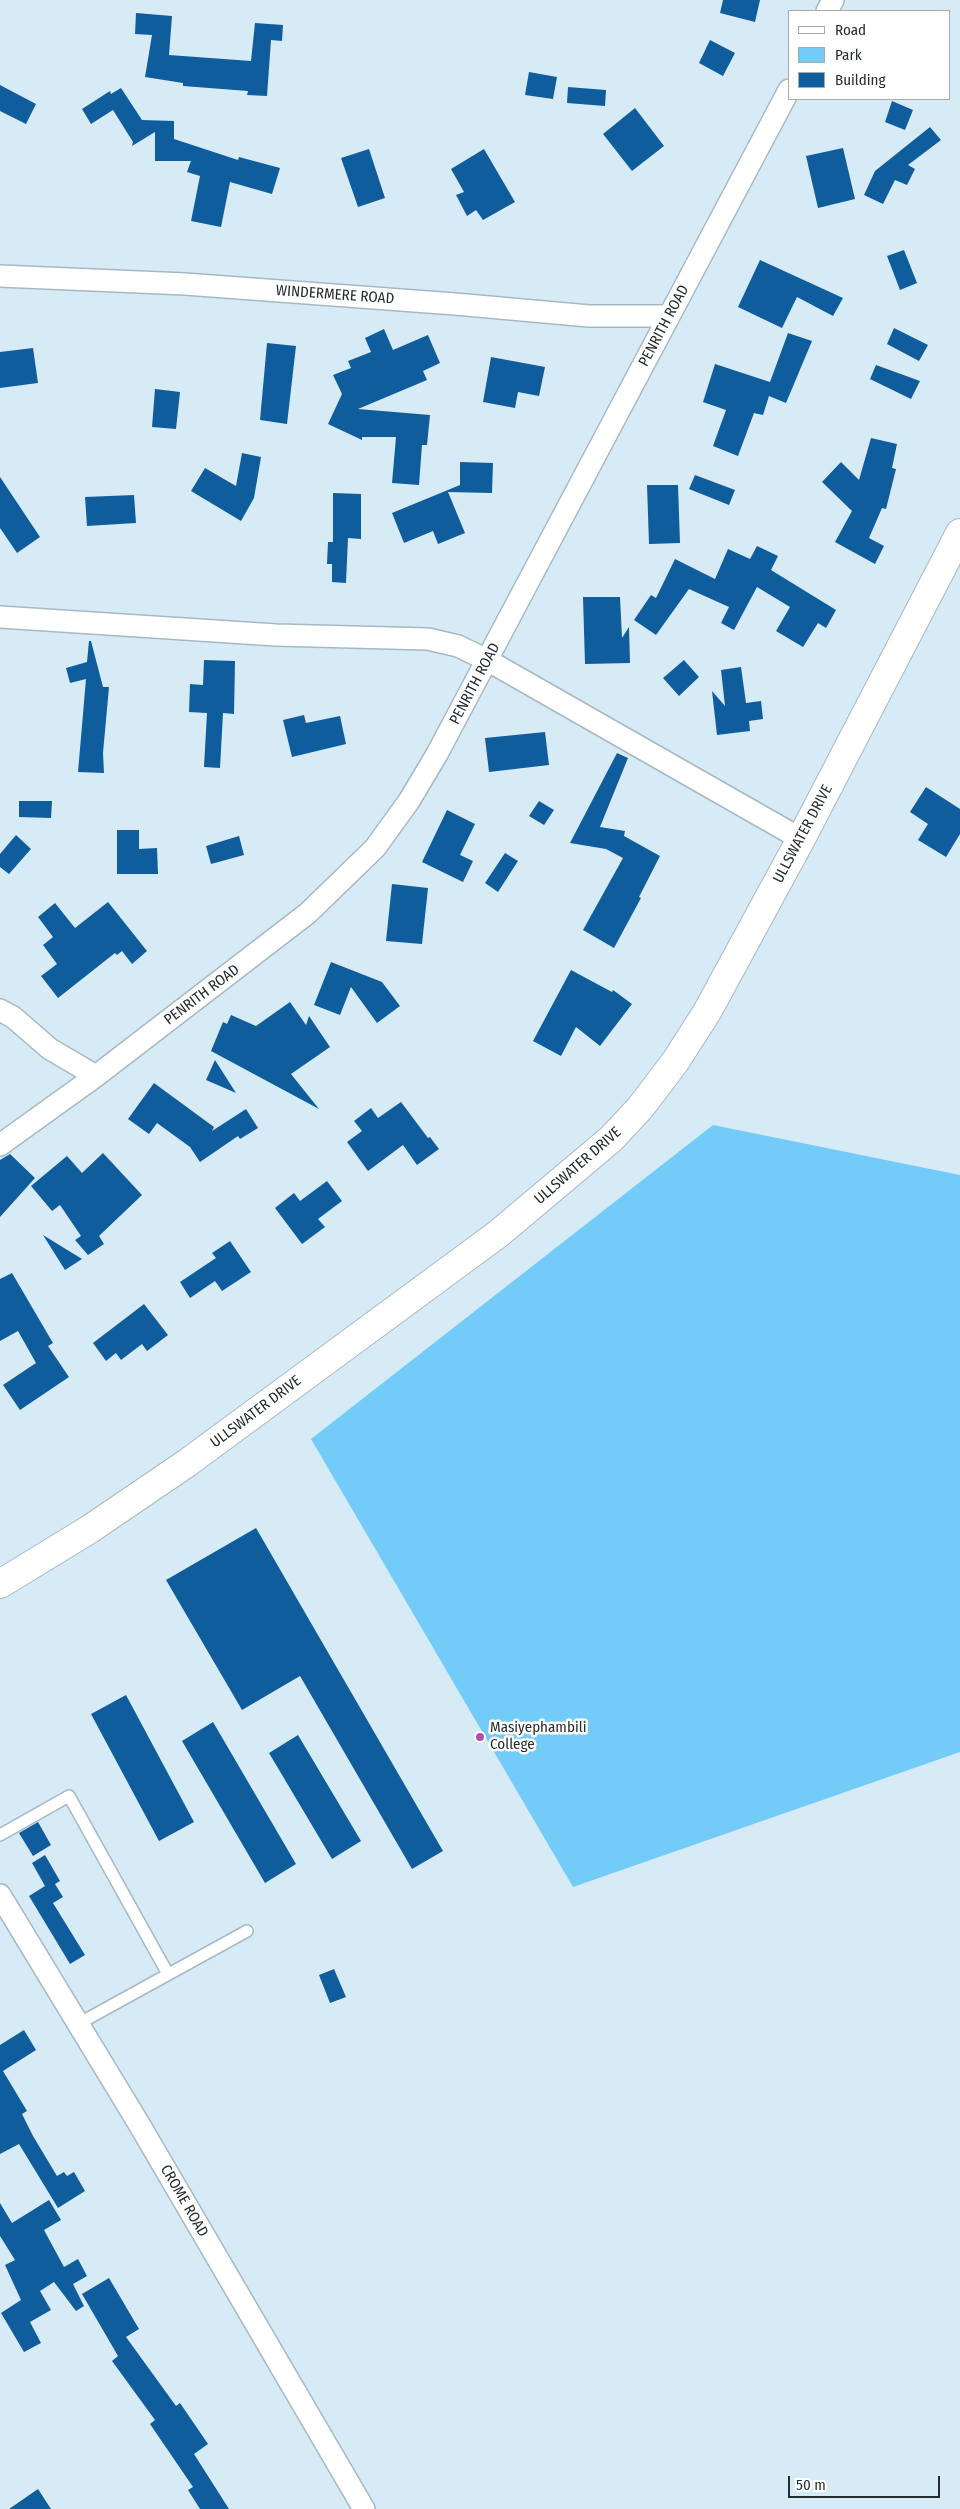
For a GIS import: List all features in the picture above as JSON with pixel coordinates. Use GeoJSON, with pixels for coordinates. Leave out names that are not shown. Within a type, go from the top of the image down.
{"type":"FeatureCollection","features":[{"type":"Feature","properties":{"kind":"street","name":"PENRITH ROAD"},"geometry":{"type":"LineString","coordinates":[[0,1145],[96,1076],[308,913],[375,848],[409,801],[437,754],[788,92]]}},
{"type":"Feature","properties":{"kind":"street","name":"WINDERMERE ROAD"},"geometry":{"type":"LineString","coordinates":[[0,276],[185,284],[589,316],[669,316]]}},
{"type":"Feature","properties":{"kind":"street","name":"ULLSWATER DRIVE"},"geometry":{"type":"LineString","coordinates":[[0,1584],[90,1530],[187,1463],[498,1234],[612,1139],[640,1108],[676,1062],[707,1012],[801,838],[960,533]]}},
{"type":"Feature","properties":{"kind":"street"},"geometry":{"type":"LineString","coordinates":[[0,617],[276,636],[428,639],[458,646],[487,660],[801,838]]}},
{"type":"Feature","properties":{"kind":"street"},"geometry":{"type":"LineString","coordinates":[[0,1010],[13,1017],[50,1049],[96,1076]]}},
{"type":"Feature","properties":{"kind":"street","name":"CROME ROAD"},"geometry":{"type":"LineString","coordinates":[[0,1895],[364,2509]]}},
{"type":"Feature","properties":{"kind":"lane"},"geometry":{"type":"LineString","coordinates":[[0,1835],[69,1796],[168,1974]]}},
{"type":"Feature","properties":{"kind":"lane"},"geometry":{"type":"LineString","coordinates":[[78,2024],[247,1931]]}},
{"type":"Feature","properties":{"kind":"green space"},"geometry":{"type":"Polygon","coordinates":[[[713,1125],[960,1175],[960,1752],[573,1887],[311,1439],[713,1125]]]}},
{"type":"Feature","properties":{"kind":"building"},"geometry":{"type":"Polygon","coordinates":[[[723,0],[760,0],[755,22],[720,13],[723,0]]]}},
{"type":"Feature","properties":{"kind":"building"},"geometry":{"type":"Polygon","coordinates":[[[136,13],[172,16],[169,55],[251,61],[255,23],[283,25],[282,41],[271,40],[267,96],[247,95],[248,91],[183,86],[183,83],[145,77],[152,35],[135,34],[136,13]]]}},
{"type":"Feature","properties":{"kind":"building"},"geometry":{"type":"Polygon","coordinates":[[[710,40],[735,53],[723,76],[699,63],[710,40]]]}},
{"type":"Feature","properties":{"kind":"building"},"geometry":{"type":"Polygon","coordinates":[[[529,72],[557,77],[553,99],[525,95],[529,72]]]}},
{"type":"Feature","properties":{"kind":"building"},"geometry":{"type":"Polygon","coordinates":[[[0,85],[36,104],[26,124],[0,111],[0,85]]]}},
{"type":"Feature","properties":{"kind":"building"},"geometry":{"type":"Polygon","coordinates":[[[568,87],[606,90],[605,106],[567,103],[568,87]]]}},
{"type":"Feature","properties":{"kind":"building"},"geometry":{"type":"Polygon","coordinates":[[[121,88],[142,120],[174,121],[174,139],[238,160],[239,157],[280,168],[272,194],[230,182],[221,227],[191,221],[200,176],[187,172],[191,161],[155,161],[155,132],[132,146],[133,142],[113,110],[91,124],[82,109],[110,91],[111,94],[121,88]]]}},
{"type":"Feature","properties":{"kind":"building"},"geometry":{"type":"Polygon","coordinates":[[[892,101],[913,110],[905,130],[885,122],[892,101]]]}},
{"type":"Feature","properties":{"kind":"building"},"geometry":{"type":"Polygon","coordinates":[[[635,108],[664,146],[632,171],[603,134],[635,108]]]}},
{"type":"Feature","properties":{"kind":"building"},"geometry":{"type":"Polygon","coordinates":[[[930,127],[941,140],[908,165],[915,169],[907,185],[895,180],[883,204],[864,195],[875,171],[930,127]]]}},
{"type":"Feature","properties":{"kind":"building"},"geometry":{"type":"Polygon","coordinates":[[[843,148],[855,199],[818,208],[806,156],[843,148]]]}},
{"type":"Feature","properties":{"kind":"building"},"geometry":{"type":"Polygon","coordinates":[[[369,149],[385,198],[358,207],[341,158],[369,149]]]}},
{"type":"Feature","properties":{"kind":"building"},"geometry":{"type":"Polygon","coordinates":[[[484,149],[515,202],[483,220],[476,210],[467,216],[456,195],[464,192],[451,169],[484,149]]]}},
{"type":"Feature","properties":{"kind":"building"},"geometry":{"type":"Polygon","coordinates":[[[904,250],[917,283],[900,290],[887,256],[904,250]]]}},
{"type":"Feature","properties":{"kind":"building"},"geometry":{"type":"Polygon","coordinates":[[[760,260],[843,298],[833,316],[797,297],[782,328],[738,307],[760,260]]]}},
{"type":"Feature","properties":{"kind":"building"},"geometry":{"type":"Polygon","coordinates":[[[894,328],[928,345],[919,361],[887,344],[894,328]]]}},
{"type":"Feature","properties":{"kind":"building"},"geometry":{"type":"Polygon","coordinates":[[[384,329],[393,350],[428,335],[440,363],[423,371],[427,380],[358,409],[430,415],[427,445],[422,445],[419,485],[392,483],[396,437],[362,437],[362,440],[328,424],[342,394],[333,375],[351,368],[348,361],[371,352],[365,338],[384,329]]]}},
{"type":"Feature","properties":{"kind":"building"},"geometry":{"type":"Polygon","coordinates":[[[788,333],[812,341],[786,403],[769,396],[763,415],[754,413],[738,456],[713,446],[726,410],[703,402],[715,364],[770,382],[788,333]]]}},
{"type":"Feature","properties":{"kind":"building"},"geometry":{"type":"Polygon","coordinates":[[[267,343],[296,346],[287,424],[260,420],[267,343]]]}},
{"type":"Feature","properties":{"kind":"building"},"geometry":{"type":"Polygon","coordinates":[[[33,348],[38,383],[0,388],[0,352],[33,348]]]}},
{"type":"Feature","properties":{"kind":"building"},"geometry":{"type":"Polygon","coordinates":[[[491,357],[545,367],[539,396],[518,392],[515,408],[483,402],[491,357]]]}},
{"type":"Feature","properties":{"kind":"building"},"geometry":{"type":"Polygon","coordinates":[[[876,365],[920,381],[911,399],[870,379],[876,365]]]}},
{"type":"Feature","properties":{"kind":"building"},"geometry":{"type":"Polygon","coordinates":[[[155,389],[180,392],[176,429],[152,427],[155,389]]]}},
{"type":"Feature","properties":{"kind":"building"},"geometry":{"type":"Polygon","coordinates":[[[871,438],[897,444],[892,468],[896,469],[886,509],[882,508],[869,538],[884,546],[875,564],[835,542],[852,511],[822,482],[841,462],[859,480],[871,438]]]}},
{"type":"Feature","properties":{"kind":"building"},"geometry":{"type":"Polygon","coordinates":[[[242,453],[261,457],[254,498],[241,521],[191,491],[205,468],[236,486],[242,453]]]}},
{"type":"Feature","properties":{"kind":"building"},"geometry":{"type":"Polygon","coordinates":[[[460,462],[493,463],[492,493],[448,492],[465,533],[438,544],[433,531],[404,543],[392,513],[460,485],[460,462]]]}},
{"type":"Feature","properties":{"kind":"building"},"geometry":{"type":"Polygon","coordinates":[[[695,475],[735,490],[729,505],[689,489],[695,475]]]}},
{"type":"Feature","properties":{"kind":"building"},"geometry":{"type":"Polygon","coordinates":[[[0,477],[40,537],[17,553],[0,528],[0,477]]]}},
{"type":"Feature","properties":{"kind":"building"},"geometry":{"type":"Polygon","coordinates":[[[647,485],[678,485],[680,543],[649,544],[647,485]]]}},
{"type":"Feature","properties":{"kind":"building"},"geometry":{"type":"Polygon","coordinates":[[[333,493],[361,494],[361,539],[348,538],[346,583],[332,582],[332,564],[327,564],[328,542],[333,542],[333,493]]]}},
{"type":"Feature","properties":{"kind":"building"},"geometry":{"type":"Polygon","coordinates":[[[134,495],[136,523],[87,526],[85,497],[134,495]]]}},
{"type":"Feature","properties":{"kind":"building"},"geometry":{"type":"Polygon","coordinates":[[[757,546],[778,556],[771,570],[836,610],[826,628],[818,623],[803,647],[776,631],[790,607],[757,587],[734,630],[721,623],[729,607],[689,589],[656,635],[634,620],[651,595],[656,598],[675,559],[715,579],[728,549],[750,559],[757,546]]]}},
{"type":"Feature","properties":{"kind":"building"},"geometry":{"type":"Polygon","coordinates":[[[583,597],[620,597],[622,638],[629,627],[630,663],[585,664],[583,597]]]}},
{"type":"Feature","properties":{"kind":"building"},"geometry":{"type":"Polygon","coordinates":[[[89,641],[91,641],[103,687],[109,687],[103,753],[104,773],[78,772],[86,679],[70,683],[66,668],[87,662],[89,641]]]}},
{"type":"Feature","properties":{"kind":"building"},"geometry":{"type":"Polygon","coordinates":[[[204,660],[235,661],[234,714],[223,713],[220,768],[204,767],[207,713],[189,712],[190,684],[203,685],[204,660]]]}},
{"type":"Feature","properties":{"kind":"building"},"geometry":{"type":"Polygon","coordinates":[[[684,660],[699,677],[679,696],[663,678],[684,660]]]}},
{"type":"Feature","properties":{"kind":"building"},"geometry":{"type":"Polygon","coordinates":[[[741,667],[746,703],[761,701],[763,719],[749,721],[750,731],[717,735],[712,691],[725,706],[721,670],[741,667]]]}},
{"type":"Feature","properties":{"kind":"building"},"geometry":{"type":"Polygon","coordinates":[[[304,715],[306,723],[340,716],[346,744],[292,757],[283,720],[304,715]]]}},
{"type":"Feature","properties":{"kind":"building"},"geometry":{"type":"Polygon","coordinates":[[[545,732],[549,765],[489,772],[485,738],[545,732]]]}},
{"type":"Feature","properties":{"kind":"building"},"geometry":{"type":"Polygon","coordinates":[[[617,753],[628,758],[600,827],[625,831],[624,836],[660,856],[639,897],[641,898],[614,948],[583,930],[623,858],[606,849],[570,843],[617,753]]]}},
{"type":"Feature","properties":{"kind":"building"},"geometry":{"type":"Polygon","coordinates":[[[926,787],[960,809],[960,834],[946,857],[918,840],[928,824],[910,812],[926,787]]]}},
{"type":"Feature","properties":{"kind":"building"},"geometry":{"type":"Polygon","coordinates":[[[19,801],[52,801],[51,818],[19,817],[19,801]]]}},
{"type":"Feature","properties":{"kind":"building"},"geometry":{"type":"Polygon","coordinates":[[[539,801],[554,810],[544,825],[529,816],[539,801]]]}},
{"type":"Feature","properties":{"kind":"building"},"geometry":{"type":"Polygon","coordinates":[[[447,810],[475,824],[460,855],[473,861],[463,882],[422,862],[447,810]]]}},
{"type":"Feature","properties":{"kind":"building"},"geometry":{"type":"Polygon","coordinates":[[[117,830],[139,830],[139,849],[157,848],[158,874],[117,874],[117,830]]]}},
{"type":"Feature","properties":{"kind":"building"},"geometry":{"type":"Polygon","coordinates":[[[16,835],[31,849],[9,874],[0,867],[0,854],[16,835]]]}},
{"type":"Feature","properties":{"kind":"building"},"geometry":{"type":"Polygon","coordinates":[[[239,836],[244,855],[211,864],[206,846],[239,836]]]}},
{"type":"Feature","properties":{"kind":"building"},"geometry":{"type":"Polygon","coordinates":[[[505,853],[518,861],[498,892],[485,883],[505,853]]]}},
{"type":"Feature","properties":{"kind":"building"},"geometry":{"type":"Polygon","coordinates":[[[392,884],[428,888],[422,944],[386,941],[392,884]]]}},
{"type":"Feature","properties":{"kind":"building"},"geometry":{"type":"Polygon","coordinates":[[[108,902],[147,951],[132,964],[122,951],[117,955],[115,953],[58,998],[41,976],[57,964],[43,945],[53,937],[38,917],[55,903],[75,928],[108,902]]]}},
{"type":"Feature","properties":{"kind":"building"},"geometry":{"type":"Polygon","coordinates":[[[331,962],[382,982],[400,1006],[377,1023],[351,987],[340,1015],[314,1005],[331,962]]]}},
{"type":"Feature","properties":{"kind":"building"},"geometry":{"type":"Polygon","coordinates":[[[571,970],[612,992],[613,990],[632,1004],[600,1046],[576,1027],[561,1056],[533,1041],[571,970]]]}},
{"type":"Feature","properties":{"kind":"building"},"geometry":{"type":"Polygon","coordinates":[[[290,1002],[306,1025],[309,1016],[330,1047],[291,1074],[319,1109],[211,1051],[223,1022],[227,1024],[231,1015],[256,1026],[290,1002]]]}},
{"type":"Feature","properties":{"kind":"building"},"geometry":{"type":"Polygon","coordinates":[[[215,1060],[236,1093],[206,1080],[215,1060]]]}},
{"type":"Feature","properties":{"kind":"building"},"geometry":{"type":"Polygon","coordinates":[[[154,1083],[214,1127],[212,1131],[246,1109],[258,1128],[240,1139],[238,1136],[200,1162],[190,1147],[157,1123],[149,1134],[128,1119],[154,1083]]]}},
{"type":"Feature","properties":{"kind":"building"},"geometry":{"type":"Polygon","coordinates":[[[401,1102],[428,1138],[430,1137],[439,1149],[417,1165],[403,1145],[368,1171],[347,1142],[362,1131],[354,1121],[371,1108],[378,1118],[401,1102]]]}},
{"type":"Feature","properties":{"kind":"building"},"geometry":{"type":"Polygon","coordinates":[[[103,1153],[142,1195],[99,1236],[104,1244],[88,1255],[75,1240],[81,1236],[60,1205],[52,1211],[31,1186],[67,1156],[82,1173],[103,1153]]]}},
{"type":"Feature","properties":{"kind":"building"},"geometry":{"type":"Polygon","coordinates":[[[10,1154],[35,1178],[0,1217],[0,1160],[10,1154]]]}},
{"type":"Feature","properties":{"kind":"building"},"geometry":{"type":"Polygon","coordinates":[[[327,1181],[342,1201],[318,1219],[325,1227],[302,1244],[275,1208],[294,1193],[300,1201],[327,1181]]]}},
{"type":"Feature","properties":{"kind":"building"},"geometry":{"type":"Polygon","coordinates":[[[43,1235],[82,1259],[65,1270],[43,1235]]]}},
{"type":"Feature","properties":{"kind":"building"},"geometry":{"type":"Polygon","coordinates":[[[230,1241],[251,1272],[222,1291],[215,1281],[190,1298],[180,1282],[216,1258],[212,1253],[230,1241]]]}},
{"type":"Feature","properties":{"kind":"building"},"geometry":{"type":"Polygon","coordinates":[[[12,1273],[53,1343],[48,1346],[69,1377],[20,1410],[3,1385],[36,1363],[18,1331],[0,1341],[0,1279],[12,1273]]]}},
{"type":"Feature","properties":{"kind":"building"},"geometry":{"type":"Polygon","coordinates":[[[144,1304],[168,1335],[147,1351],[142,1344],[121,1360],[116,1353],[106,1361],[93,1343],[144,1304]]]}},
{"type":"Feature","properties":{"kind":"building"},"geometry":{"type":"Polygon","coordinates":[[[256,1528],[443,1851],[412,1869],[300,1676],[242,1710],[166,1580],[256,1528]]]}},
{"type":"Feature","properties":{"kind":"building"},"geometry":{"type":"Polygon","coordinates":[[[126,1695],[194,1822],[159,1841],[91,1714],[126,1695]]]}},
{"type":"Feature","properties":{"kind":"building"},"geometry":{"type":"Polygon","coordinates":[[[213,1722],[296,1864],[265,1883],[182,1741],[213,1722]]]}},
{"type":"Feature","properties":{"kind":"building"},"geometry":{"type":"Polygon","coordinates":[[[298,1735],[361,1841],[332,1859],[269,1753],[298,1735]]]}},
{"type":"Feature","properties":{"kind":"building"},"geometry":{"type":"Polygon","coordinates":[[[38,1822],[51,1845],[33,1856],[19,1833],[38,1822]]]}},
{"type":"Feature","properties":{"kind":"building"},"geometry":{"type":"Polygon","coordinates":[[[45,1855],[60,1881],[55,1884],[63,1897],[53,1903],[85,1955],[70,1964],[29,1896],[45,1886],[32,1863],[45,1855]]]}},
{"type":"Feature","properties":{"kind":"building"},"geometry":{"type":"Polygon","coordinates":[[[334,1969],[346,1997],[330,2003],[319,1975],[334,1969]]]}},
{"type":"Feature","properties":{"kind":"building"},"geometry":{"type":"Polygon","coordinates":[[[24,2030],[36,2050],[3,2071],[27,2111],[22,2114],[33,2136],[57,2176],[64,2172],[67,2176],[74,2172],[85,2191],[58,2208],[19,2144],[0,2154],[0,2045],[24,2030]]]}},
{"type":"Feature","properties":{"kind":"building"},"geometry":{"type":"Polygon","coordinates":[[[49,2200],[61,2220],[44,2230],[64,2267],[78,2259],[87,2276],[73,2284],[84,2306],[76,2311],[54,2282],[40,2291],[51,2310],[30,2322],[41,2343],[24,2352],[1,2313],[21,2300],[5,2265],[15,2260],[0,2236],[0,2203],[12,2223],[49,2200]]]}},
{"type":"Feature","properties":{"kind":"building"},"geometry":{"type":"Polygon","coordinates":[[[109,2278],[139,2329],[126,2337],[176,2406],[180,2403],[208,2444],[194,2454],[229,2509],[200,2509],[188,2490],[193,2487],[150,2424],[155,2420],[112,2361],[118,2356],[82,2294],[109,2278]]]}},
{"type":"Feature","properties":{"kind":"building"},"geometry":{"type":"Polygon","coordinates":[[[38,2489],[51,2509],[9,2509],[38,2489]]]}},
{"type":"Feature","properties":{"kind":"place","name":"Masiyephambili College"},"geometry":{"type":"Point","coordinates":[480,1737]}}]}
